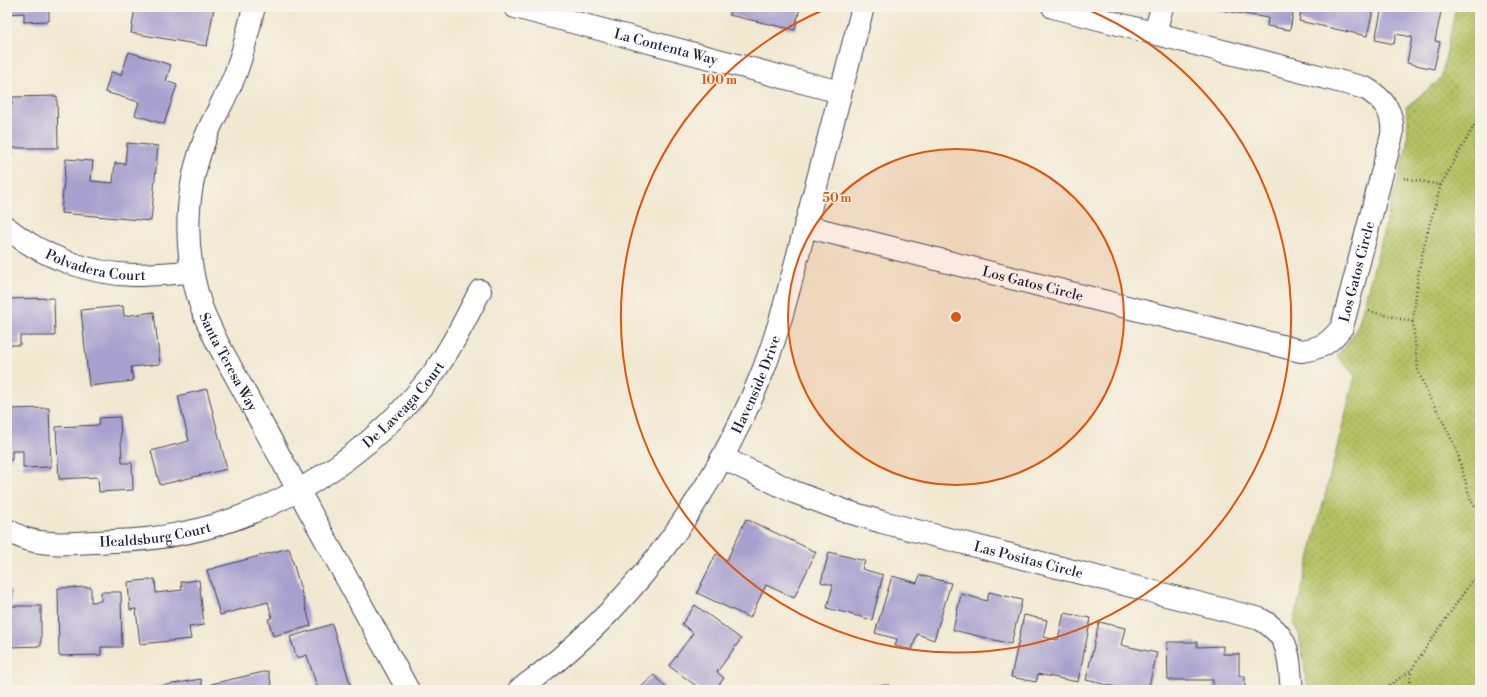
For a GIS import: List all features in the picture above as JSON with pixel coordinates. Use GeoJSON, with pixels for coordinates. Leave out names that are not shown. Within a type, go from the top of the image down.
{"type":"FeatureCollection","features":[{"type":"Feature","properties":{"kind":"street","name":"Santa Teresa Way"},"geometry":{"type":"LineString","coordinates":[[254,7],[235,75],[225,100],[206,134],[194,170],[188,206],[188,248],[192,272],[200,304],[217,342],[408,690]]}},
{"type":"Feature","properties":{"kind":"street","name":"La Contenta Way"},"geometry":{"type":"LineString","coordinates":[[515,7],[840,92]]}},
{"type":"Feature","properties":{"kind":"street","name":"Havenside Drive"},"geometry":{"type":"LineString","coordinates":[[519,690],[540,675],[587,634],[630,590],[661,552],[690,512],[723,458],[759,381],[780,323],[863,7]]}},
{"type":"Feature","properties":{"kind":"street","name":"Los Gatos Circle"},"geometry":{"type":"LineString","coordinates":[[805,226],[1301,351],[1317,349],[1331,341],[1342,327],[1392,135],[1393,126],[1388,108],[1376,94],[1365,88],[1053,7]]}},
{"type":"Feature","properties":{"kind":"street"},"geometry":{"type":"LineString","coordinates":[[1155,33],[1162,7]]}},
{"type":"Feature","properties":{"kind":"street","name":"Polvadera Court"},"geometry":{"type":"LineString","coordinates":[[7,228],[16,236],[42,251],[68,262],[96,270],[133,275],[192,272]]}},
{"type":"Feature","properties":{"kind":"street","name":"De Laveaga Court"},"geometry":{"type":"LineString","coordinates":[[299,491],[334,469],[369,442],[405,408],[453,344],[480,291]]}},
{"type":"Feature","properties":{"kind":"street","name":"Las Positas Circle"},"geometry":{"type":"LineString","coordinates":[[723,458],[794,492],[845,511],[913,530],[1260,619],[1273,626],[1283,638],[1288,650],[1292,690]]}},
{"type":"Feature","properties":{"kind":"street","name":"Healdsburg Court"},"geometry":{"type":"LineString","coordinates":[[7,530],[27,539],[53,543],[126,541],[176,535],[218,525],[259,510],[299,491]]}},
{"type":"Feature","properties":{"kind":"path"},"geometry":{"type":"LineString","coordinates":[[1480,115],[1441,185],[1426,237],[1418,275],[1413,322],[1418,370],[1428,395],[1441,417],[1457,451],[1470,498],[1480,515]]}},
{"type":"Feature","properties":{"kind":"path"},"geometry":{"type":"LineString","coordinates":[[1382,174],[1441,185]]}},
{"type":"Feature","properties":{"kind":"path"},"geometry":{"type":"LineString","coordinates":[[1348,305],[1413,322]]}},
{"type":"Feature","properties":{"kind":"path"},"geometry":{"type":"LineString","coordinates":[[1383,690],[1411,670],[1471,582],[1480,578]]}},
{"type":"Feature","properties":{"kind":"path"},"geometry":{"type":"LineString","coordinates":[[1410,690],[1411,670]]}},
{"type":"Feature","properties":{"kind":"green space"},"geometry":{"type":"Polygon","coordinates":[[[1456,7],[1480,7],[1480,690],[1308,690],[1299,634],[1293,623],[1355,376],[1337,356],[1350,340],[1358,326],[1407,146],[1408,120],[1406,107],[1441,79],[1456,7]]]}},
{"type":"Feature","properties":{"kind":"building"},"geometry":{"type":"Polygon","coordinates":[[[7,7],[49,7],[49,21],[24,22],[24,13],[7,14],[7,7]]]}},
{"type":"Feature","properties":{"kind":"building"},"geometry":{"type":"Polygon","coordinates":[[[122,7],[122,10],[76,8],[122,7]]]}},
{"type":"Feature","properties":{"kind":"building"},"geometry":{"type":"Polygon","coordinates":[[[135,7],[214,8],[207,46],[131,33],[135,7]]]}},
{"type":"Feature","properties":{"kind":"building"},"geometry":{"type":"Polygon","coordinates":[[[704,7],[718,7],[718,11],[704,7]]]}},
{"type":"Feature","properties":{"kind":"building"},"geometry":{"type":"Polygon","coordinates":[[[731,7],[800,7],[795,30],[729,15],[731,7]]]}},
{"type":"Feature","properties":{"kind":"building"},"geometry":{"type":"Polygon","coordinates":[[[1208,7],[1294,7],[1290,30],[1267,26],[1268,18],[1208,7]]]}},
{"type":"Feature","properties":{"kind":"building"},"geometry":{"type":"Polygon","coordinates":[[[1302,7],[1374,7],[1367,36],[1299,21],[1302,7]]]}},
{"type":"Feature","properties":{"kind":"building"},"geometry":{"type":"Polygon","coordinates":[[[1382,7],[1442,7],[1435,41],[1440,42],[1434,69],[1407,63],[1412,37],[1396,34],[1394,44],[1375,40],[1382,7]]]}},
{"type":"Feature","properties":{"kind":"building"},"geometry":{"type":"Polygon","coordinates":[[[129,52],[171,65],[166,81],[177,85],[164,124],[135,115],[139,102],[105,92],[111,72],[121,75],[129,52]]]}},
{"type":"Feature","properties":{"kind":"building"},"geometry":{"type":"Polygon","coordinates":[[[57,96],[58,148],[12,148],[12,156],[7,156],[7,105],[12,105],[12,97],[57,96]]]}},
{"type":"Feature","properties":{"kind":"building"},"geometry":{"type":"Polygon","coordinates":[[[127,143],[158,146],[151,221],[61,213],[66,159],[93,161],[91,181],[113,183],[115,163],[125,164],[127,143]]]}},
{"type":"Feature","properties":{"kind":"building"},"geometry":{"type":"Polygon","coordinates":[[[54,298],[55,336],[20,336],[20,345],[7,345],[7,299],[54,298]]]}},
{"type":"Feature","properties":{"kind":"building"},"geometry":{"type":"Polygon","coordinates":[[[123,306],[124,316],[154,312],[160,364],[131,367],[133,381],[89,386],[81,310],[123,306]]]}},
{"type":"Feature","properties":{"kind":"building"},"geometry":{"type":"Polygon","coordinates":[[[207,389],[227,469],[160,485],[151,451],[189,441],[178,396],[207,389]]]}},
{"type":"Feature","properties":{"kind":"building"},"geometry":{"type":"Polygon","coordinates":[[[49,408],[51,467],[23,468],[23,451],[12,451],[12,460],[7,460],[7,409],[49,408]]]}},
{"type":"Feature","properties":{"kind":"building"},"geometry":{"type":"Polygon","coordinates":[[[120,417],[122,463],[132,463],[133,490],[99,492],[98,477],[59,479],[56,427],[99,425],[99,418],[120,417]]]}},
{"type":"Feature","properties":{"kind":"building"},"geometry":{"type":"Polygon","coordinates":[[[746,519],[816,552],[794,598],[766,585],[750,618],[697,593],[716,554],[727,560],[746,519]]]}},
{"type":"Feature","properties":{"kind":"building"},"geometry":{"type":"Polygon","coordinates":[[[289,548],[311,626],[273,636],[268,619],[272,618],[268,602],[220,615],[207,570],[289,548]]]}},
{"type":"Feature","properties":{"kind":"building"},"geometry":{"type":"Polygon","coordinates":[[[829,552],[865,561],[862,569],[883,575],[872,620],[827,608],[833,585],[821,582],[829,552]]]}},
{"type":"Feature","properties":{"kind":"building"},"geometry":{"type":"Polygon","coordinates":[[[920,575],[951,583],[934,640],[917,634],[912,650],[895,646],[897,639],[875,633],[892,576],[917,583],[920,575]]]}},
{"type":"Feature","properties":{"kind":"building"},"geometry":{"type":"Polygon","coordinates":[[[155,579],[156,593],[182,590],[181,582],[199,580],[204,625],[189,627],[191,639],[140,644],[136,609],[130,610],[128,582],[155,579]]]}},
{"type":"Feature","properties":{"kind":"building"},"geometry":{"type":"Polygon","coordinates":[[[91,587],[91,602],[101,601],[101,592],[121,592],[122,647],[101,647],[101,655],[59,656],[58,588],[91,587]]]}},
{"type":"Feature","properties":{"kind":"building"},"geometry":{"type":"Polygon","coordinates":[[[7,590],[11,590],[11,606],[41,606],[41,646],[10,647],[10,664],[7,664],[7,590]]]}},
{"type":"Feature","properties":{"kind":"building"},"geometry":{"type":"Polygon","coordinates":[[[989,592],[1022,600],[1011,644],[953,630],[961,594],[987,601],[989,592]]]}},
{"type":"Feature","properties":{"kind":"building"},"geometry":{"type":"Polygon","coordinates":[[[695,605],[741,639],[717,672],[724,678],[715,690],[702,690],[669,666],[693,633],[682,624],[695,605]]]}},
{"type":"Feature","properties":{"kind":"building"},"geometry":{"type":"Polygon","coordinates":[[[1064,613],[1091,618],[1078,682],[1038,674],[1036,682],[1011,677],[1024,615],[1047,620],[1043,637],[1058,640],[1064,613]]]}},
{"type":"Feature","properties":{"kind":"building"},"geometry":{"type":"Polygon","coordinates":[[[1099,622],[1125,628],[1121,645],[1157,653],[1148,690],[1130,690],[1086,680],[1099,622]]]}},
{"type":"Feature","properties":{"kind":"building"},"geometry":{"type":"Polygon","coordinates":[[[332,624],[352,690],[309,690],[317,687],[307,655],[297,658],[290,637],[332,624]]]}},
{"type":"Feature","properties":{"kind":"building"},"geometry":{"type":"Polygon","coordinates":[[[1167,642],[1197,642],[1197,647],[1223,646],[1223,654],[1239,654],[1239,676],[1245,676],[1245,690],[1213,690],[1213,680],[1168,680],[1167,642]]]}},
{"type":"Feature","properties":{"kind":"building"},"geometry":{"type":"Polygon","coordinates":[[[268,671],[273,690],[213,690],[211,684],[268,671]]]}},
{"type":"Feature","properties":{"kind":"building"},"geometry":{"type":"Polygon","coordinates":[[[654,675],[668,690],[638,690],[654,675]]]}},
{"type":"Feature","properties":{"kind":"building"},"geometry":{"type":"Polygon","coordinates":[[[201,679],[203,690],[155,690],[154,687],[201,679]]]}},
{"type":"Feature","properties":{"kind":"building"},"geometry":{"type":"Polygon","coordinates":[[[889,685],[889,690],[858,690],[858,686],[889,685]]]}}]}
